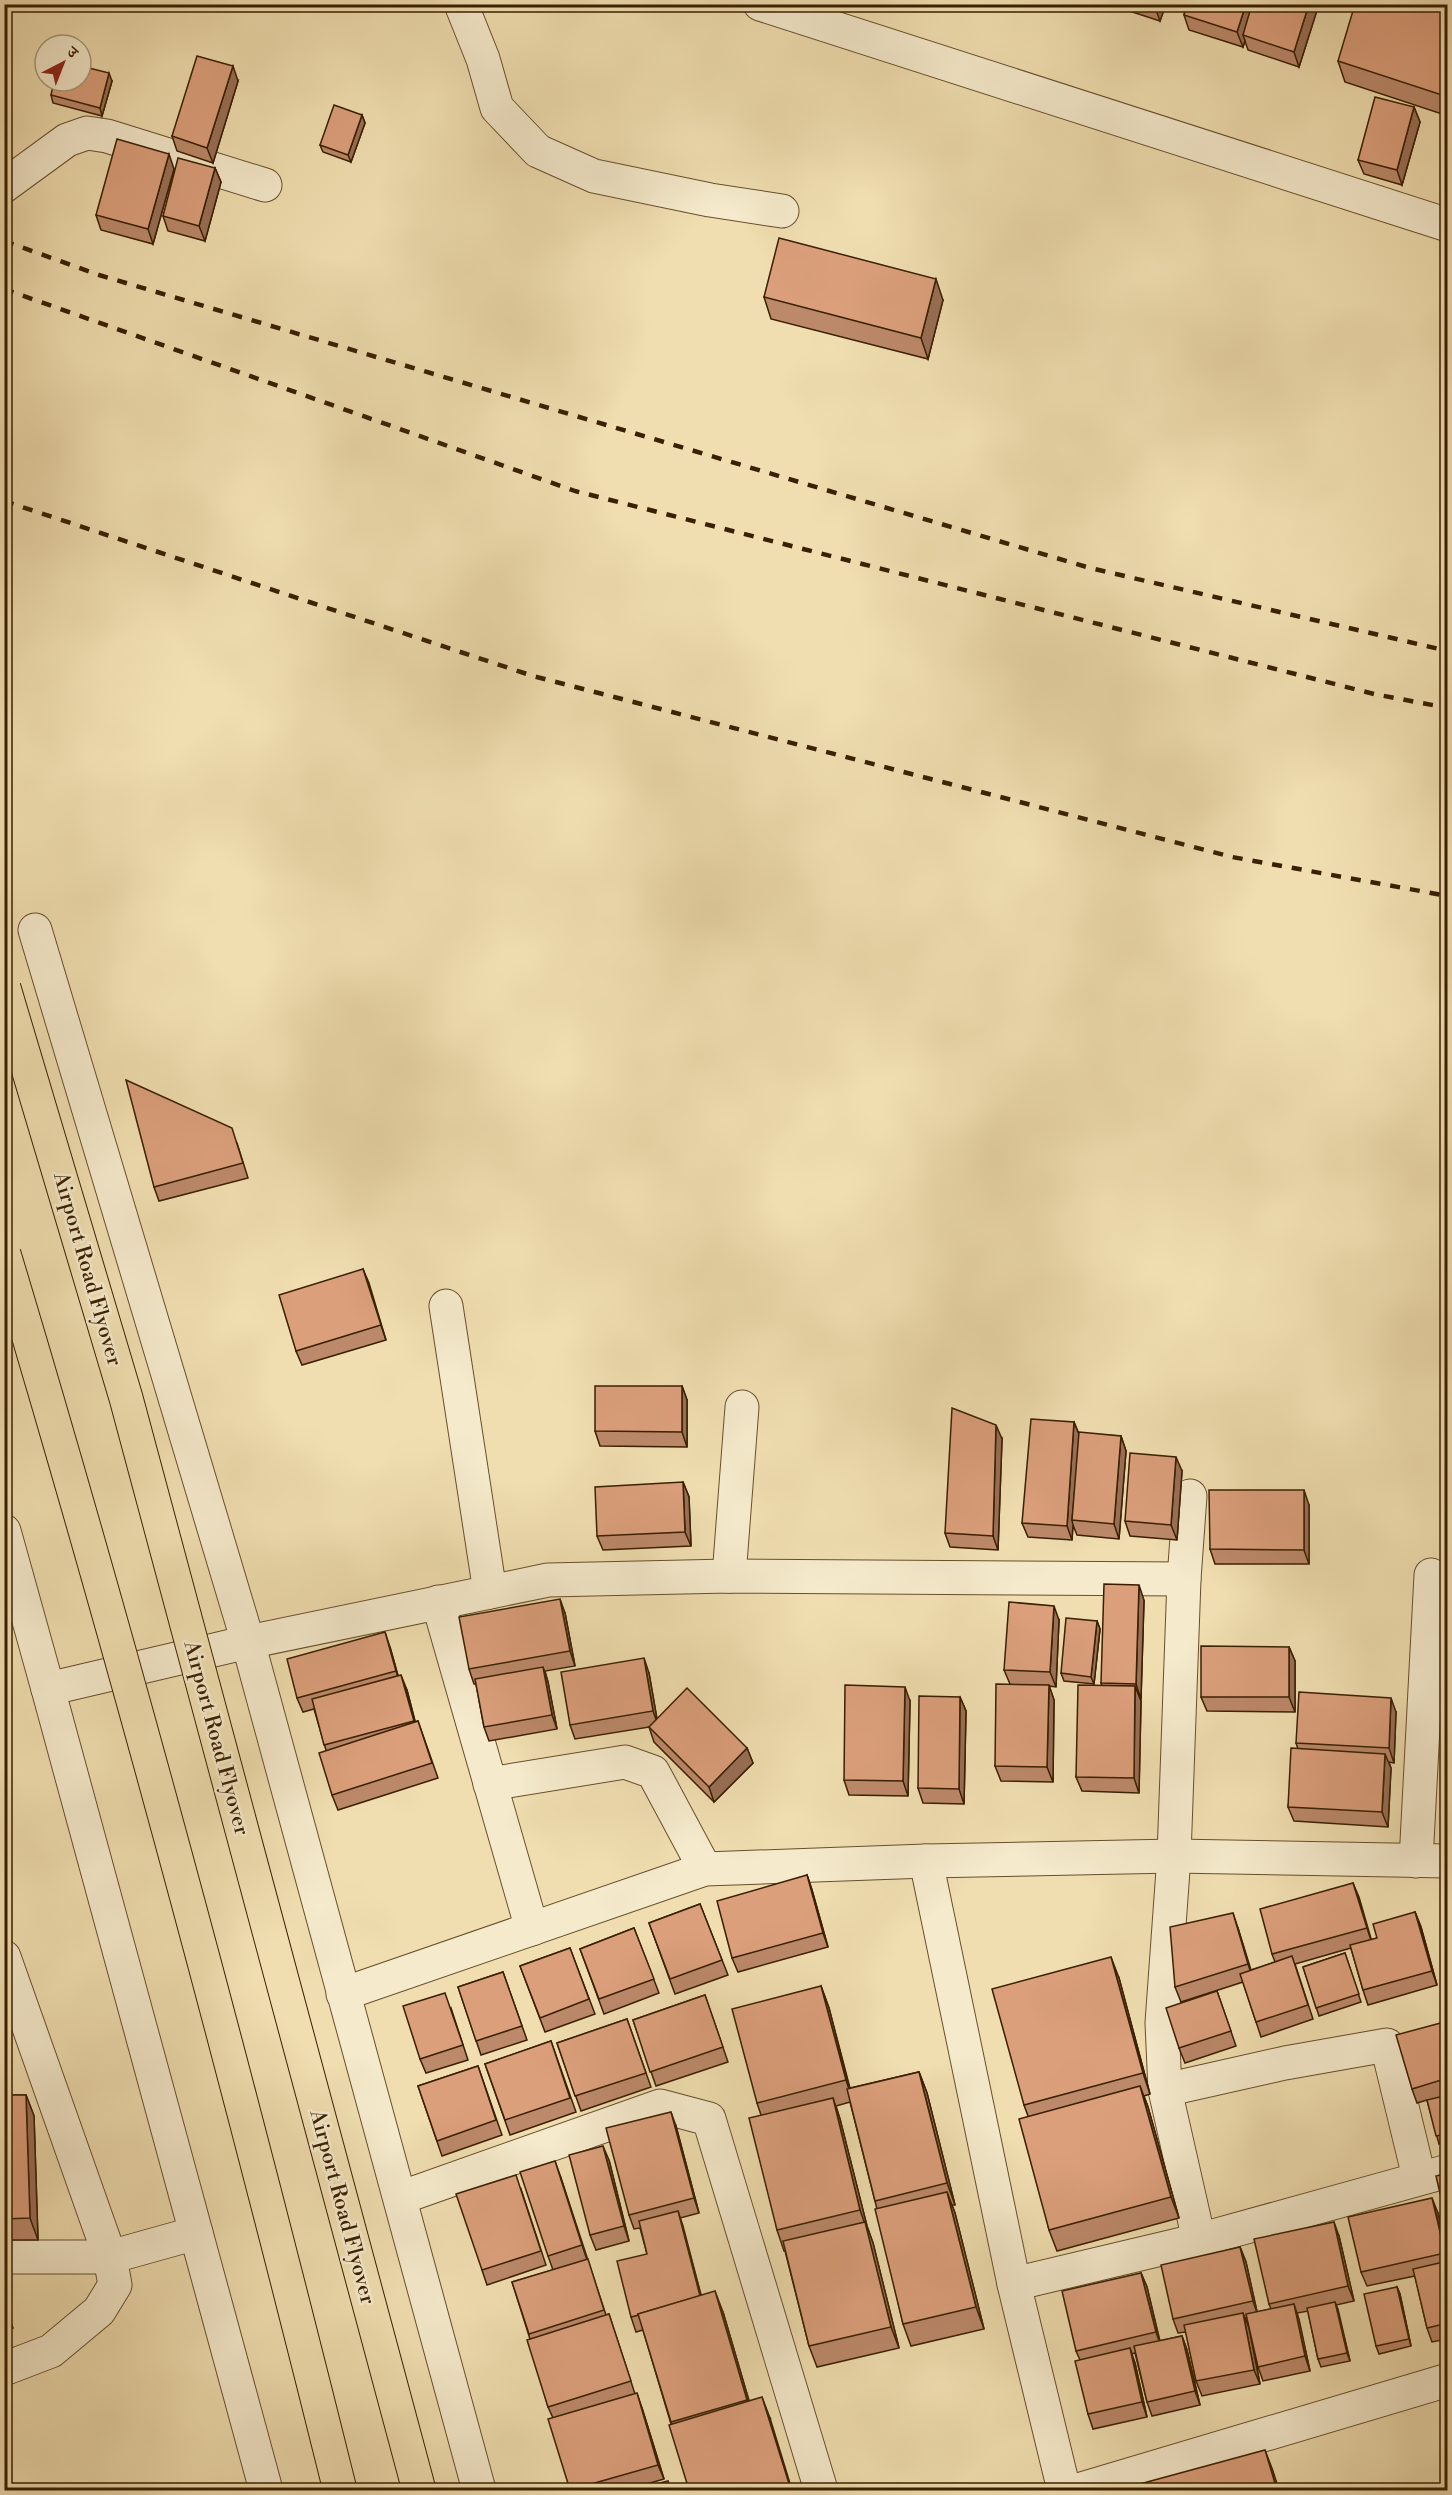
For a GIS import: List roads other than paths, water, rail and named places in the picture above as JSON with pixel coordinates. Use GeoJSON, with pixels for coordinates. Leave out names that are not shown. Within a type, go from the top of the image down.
{"type":"FeatureCollection","features":[{"type":"Feature","properties":{"kind":"main road","name":"Airport Road Flyover"},"geometry":{"type":"LineString","coordinates":[[4,988],[126,1398],[419,2490]]}},
{"type":"Feature","properties":{"kind":"main road"},"geometry":{"type":"LineString","coordinates":[[4,1254],[153,1775],[340,2490]]}},
{"type":"Feature","properties":{"kind":"street"},"geometry":{"type":"LineString","coordinates":[[461,4],[483,59],[497,108],[538,151],[594,176],[710,200],[782,211]]}},
{"type":"Feature","properties":{"kind":"street"},"geometry":{"type":"LineString","coordinates":[[760,4],[1448,225]]}},
{"type":"Feature","properties":{"kind":"street"},"geometry":{"type":"LineString","coordinates":[[4,186],[67,140],[87,134],[107,136],[265,185]]}},
{"type":"Feature","properties":{"kind":"street"},"geometry":{"type":"LineString","coordinates":[[35,930],[248,1642],[479,2490]]}},
{"type":"Feature","properties":{"kind":"street"},"geometry":{"type":"LineString","coordinates":[[446,1306],[490,1592]]}},
{"type":"Feature","properties":{"kind":"street"},"geometry":{"type":"LineString","coordinates":[[729,1576],[742,1407]]}},
{"type":"Feature","properties":{"kind":"street"},"geometry":{"type":"LineString","coordinates":[[1190,1496],[1184,1579],[1174,1856],[1162,2023],[1165,2090],[1199,2240]]}},
{"type":"Feature","properties":{"kind":"street"},"geometry":{"type":"LineString","coordinates":[[4,1531],[266,2490]]}},
{"type":"Feature","properties":{"kind":"street"},"geometry":{"type":"LineString","coordinates":[[343,1994],[705,1869],[926,1861],[1174,1856],[1432,1861],[1431,1575]]}},
{"type":"Feature","properties":{"kind":"street"},"geometry":{"type":"LineString","coordinates":[[48,1689],[248,1642],[548,1580],[729,1576],[1184,1579]]}},
{"type":"Feature","properties":{"kind":"street"},"geometry":{"type":"LineString","coordinates":[[438,1602],[532,1929]]}},
{"type":"Feature","properties":{"kind":"street"},"geometry":{"type":"LineString","coordinates":[[490,1784],[625,1762],[653,1772],[705,1869]]}},
{"type":"Feature","properties":{"kind":"street"},"geometry":{"type":"LineString","coordinates":[[926,1861],[1014,2284],[1064,2490]]}},
{"type":"Feature","properties":{"kind":"street"},"geometry":{"type":"LineString","coordinates":[[4,1957],[110,2257],[115,2285],[99,2311],[51,2351],[4,2369]]}},
{"type":"Feature","properties":{"kind":"street"},"geometry":{"type":"LineString","coordinates":[[1014,2284],[1199,2240],[1433,2174],[1388,2046],[1285,2063],[1165,2090]]}},
{"type":"Feature","properties":{"kind":"street"},"geometry":{"type":"LineString","coordinates":[[400,2198],[660,2106],[709,2119],[821,2490]]}},
{"type":"Feature","properties":{"kind":"street"},"geometry":{"type":"LineString","coordinates":[[4,2257],[110,2257],[196,2233]]}},
{"type":"Feature","properties":{"kind":"street"},"geometry":{"type":"LineString","coordinates":[[1095,2488],[1448,2380]]}},
{"type":"Feature","properties":{"kind":"railway"},"geometry":{"type":"LineString","coordinates":[[4,241],[99,275],[1090,568],[1448,651]]}},
{"type":"Feature","properties":{"kind":"railway"},"geometry":{"type":"LineString","coordinates":[[4,289],[575,491],[1374,694],[1448,708]]}},
{"type":"Feature","properties":{"kind":"railway"},"geometry":{"type":"LineString","coordinates":[[4,501],[533,676],[1232,857],[1448,896]]}}]}
